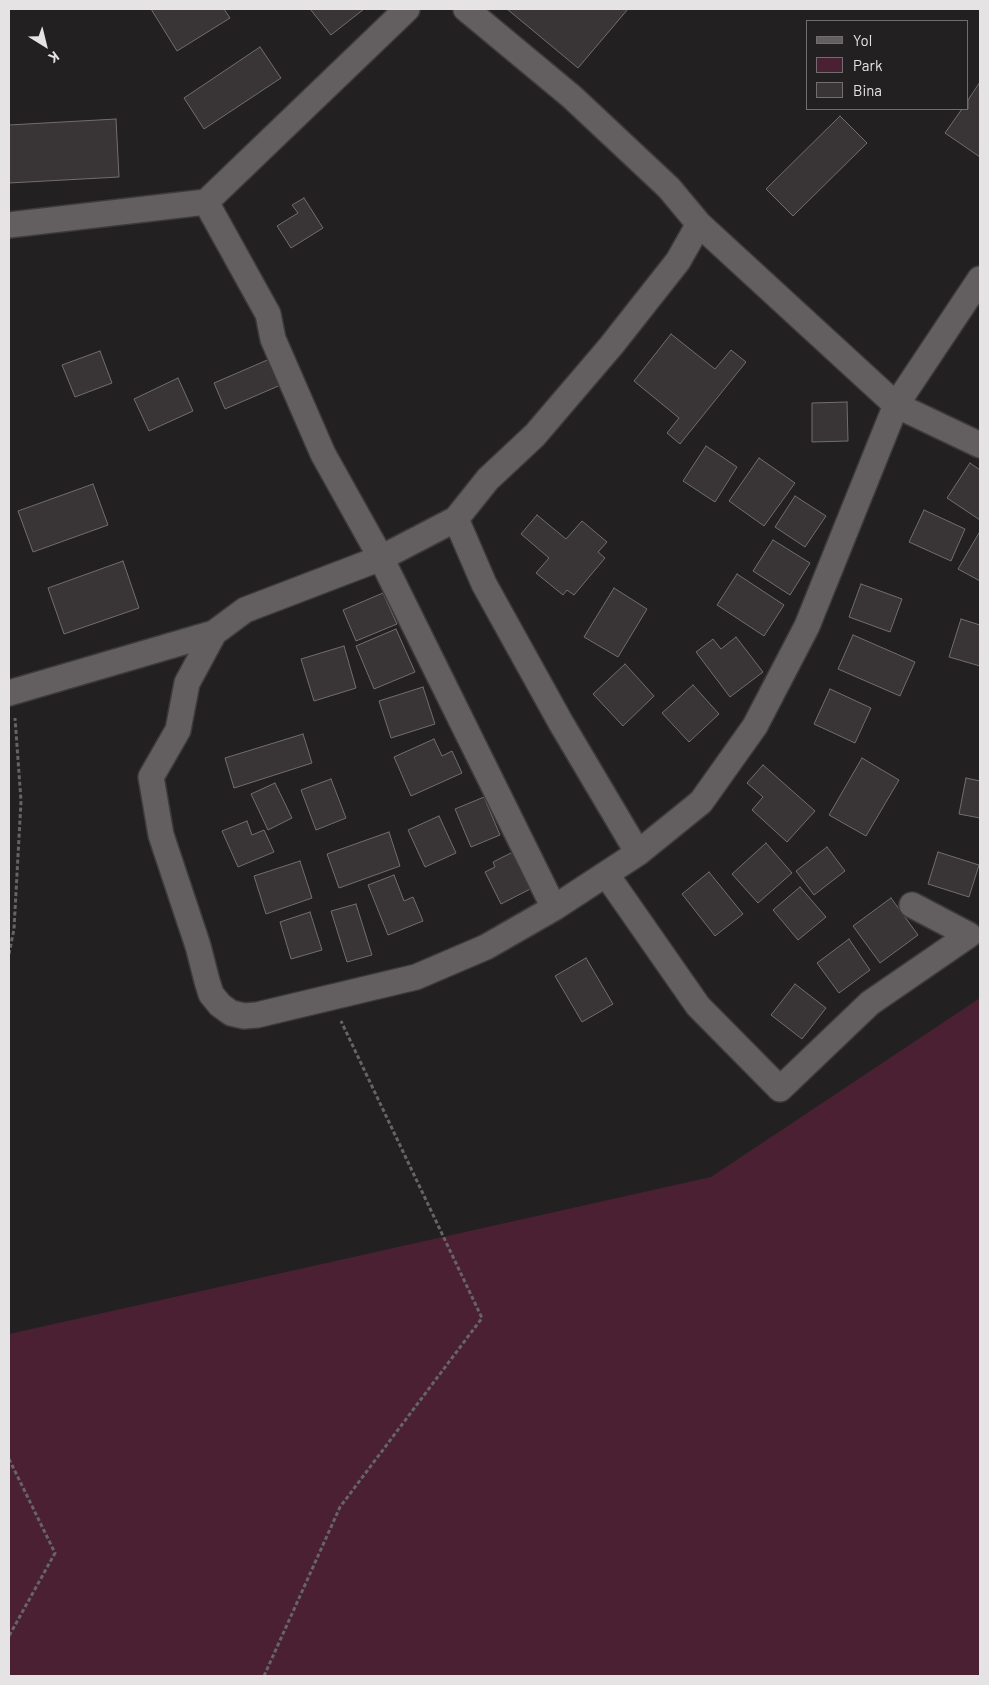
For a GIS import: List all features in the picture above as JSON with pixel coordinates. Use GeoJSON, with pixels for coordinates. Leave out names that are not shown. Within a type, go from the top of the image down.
{"type":"FeatureCollection","features":[{"type":"Feature","properties":{"kind":"street"},"geometry":{"type":"LineString","coordinates":[[9,225],[206,202],[407,9]]}},
{"type":"Feature","properties":{"kind":"street"},"geometry":{"type":"LineString","coordinates":[[466,9],[572,97],[669,188],[699,224],[896,405],[980,445]]}},
{"type":"Feature","properties":{"kind":"street"},"geometry":{"type":"LineString","coordinates":[[206,202],[268,314],[273,339],[323,454],[381,558],[554,908]]}},
{"type":"Feature","properties":{"kind":"street"},"geometry":{"type":"LineString","coordinates":[[11,692],[214,633],[245,610],[381,558],[456,519],[488,479],[535,435],[611,346],[678,261],[699,224]]}},
{"type":"Feature","properties":{"kind":"street"},"geometry":{"type":"LineString","coordinates":[[214,633],[187,683],[178,730],[151,777],[162,835],[198,946],[211,994],[220,1005],[231,1013],[244,1016],[258,1015],[416,977],[486,947],[554,908],[638,853],[701,802],[755,726],[807,626],[896,405],[980,279]]}},
{"type":"Feature","properties":{"kind":"street"},"geometry":{"type":"LineString","coordinates":[[456,519],[484,584],[561,723],[638,853]]}},
{"type":"Feature","properties":{"kind":"street"},"geometry":{"type":"LineString","coordinates":[[606,874],[698,1006],[780,1089],[870,1003],[969,936],[912,905]]}},
{"type":"Feature","properties":{"kind":"path"},"geometry":{"type":"LineString","coordinates":[[9,954],[14,929],[21,801],[11,692]]}},
{"type":"Feature","properties":{"kind":"path"},"geometry":{"type":"LineString","coordinates":[[264,1676],[340,1507],[482,1318],[330,998]]}},
{"type":"Feature","properties":{"kind":"path"},"geometry":{"type":"LineString","coordinates":[[9,1459],[54,1553],[9,1636]]}},
{"type":"Feature","properties":{"kind":"green space"},"geometry":{"type":"Polygon","coordinates":[[[980,998],[980,1676],[9,1676],[9,1334],[711,1177],[980,998]]]}},
{"type":"Feature","properties":{"kind":"building"},"geometry":{"type":"Polygon","coordinates":[[[151,9],[224,9],[230,18],[177,51],[151,9]]]}},
{"type":"Feature","properties":{"kind":"building"},"geometry":{"type":"Polygon","coordinates":[[[310,9],[364,9],[331,35],[310,9]]]}},
{"type":"Feature","properties":{"kind":"building"},"geometry":{"type":"Polygon","coordinates":[[[507,9],[628,9],[578,68],[507,9]]]}},
{"type":"Feature","properties":{"kind":"building"},"geometry":{"type":"Polygon","coordinates":[[[260,47],[281,78],[204,129],[184,98],[260,47]]]}},
{"type":"Feature","properties":{"kind":"building"},"geometry":{"type":"Polygon","coordinates":[[[980,82],[980,157],[945,133],[961,110],[969,110],[969,98],[980,82]]]}},
{"type":"Feature","properties":{"kind":"building"},"geometry":{"type":"Polygon","coordinates":[[[840,116],[867,143],[793,216],[766,189],[840,116]]]}},
{"type":"Feature","properties":{"kind":"building"},"geometry":{"type":"Polygon","coordinates":[[[116,119],[119,177],[9,183],[9,125],[116,119]]]}},
{"type":"Feature","properties":{"kind":"building"},"geometry":{"type":"Polygon","coordinates":[[[304,198],[323,228],[291,248],[277,226],[298,213],[292,205],[304,198]]]}},
{"type":"Feature","properties":{"kind":"building"},"geometry":{"type":"Polygon","coordinates":[[[671,334],[715,369],[731,350],[746,362],[680,444],[667,433],[679,418],[634,381],[671,334]]]}},
{"type":"Feature","properties":{"kind":"building"},"geometry":{"type":"Polygon","coordinates":[[[100,351],[112,383],[75,397],[62,365],[100,351]]]}},
{"type":"Feature","properties":{"kind":"building"},"geometry":{"type":"Polygon","coordinates":[[[272,358],[283,384],[225,409],[214,383],[272,358]]]}},
{"type":"Feature","properties":{"kind":"building"},"geometry":{"type":"Polygon","coordinates":[[[178,378],[193,411],[149,431],[134,399],[178,378]]]}},
{"type":"Feature","properties":{"kind":"building"},"geometry":{"type":"Polygon","coordinates":[[[847,402],[848,441],[812,442],[812,403],[847,402]]]}},
{"type":"Feature","properties":{"kind":"building"},"geometry":{"type":"Polygon","coordinates":[[[706,446],[737,467],[715,502],[683,481],[706,446]]]}},
{"type":"Feature","properties":{"kind":"building"},"geometry":{"type":"Polygon","coordinates":[[[759,458],[795,483],[764,526],[729,501],[759,458]]]}},
{"type":"Feature","properties":{"kind":"building"},"geometry":{"type":"Polygon","coordinates":[[[970,463],[980,470],[980,520],[947,498],[970,463]]]}},
{"type":"Feature","properties":{"kind":"building"},"geometry":{"type":"Polygon","coordinates":[[[93,484],[108,525],[33,552],[18,511],[93,484]]]}},
{"type":"Feature","properties":{"kind":"building"},"geometry":{"type":"Polygon","coordinates":[[[795,496],[826,516],[805,547],[775,527],[795,496]]]}},
{"type":"Feature","properties":{"kind":"building"},"geometry":{"type":"Polygon","coordinates":[[[924,510],[965,529],[951,561],[909,542],[924,510]]]}},
{"type":"Feature","properties":{"kind":"building"},"geometry":{"type":"Polygon","coordinates":[[[537,515],[566,539],[582,521],[607,542],[598,552],[605,558],[574,595],[567,590],[563,595],[536,573],[549,558],[521,534],[537,515]]]}},
{"type":"Feature","properties":{"kind":"building"},"geometry":{"type":"Polygon","coordinates":[[[980,533],[980,581],[958,569],[980,533]]]}},
{"type":"Feature","properties":{"kind":"building"},"geometry":{"type":"Polygon","coordinates":[[[773,540],[810,563],[790,595],[753,571],[773,540]]]}},
{"type":"Feature","properties":{"kind":"building"},"geometry":{"type":"Polygon","coordinates":[[[123,561],[139,608],[64,634],[48,588],[123,561]]]}},
{"type":"Feature","properties":{"kind":"building"},"geometry":{"type":"Polygon","coordinates":[[[737,574],[784,605],[764,636],[717,605],[737,574]]]}},
{"type":"Feature","properties":{"kind":"building"},"geometry":{"type":"Polygon","coordinates":[[[861,584],[902,599],[890,632],[849,617],[861,584]]]}},
{"type":"Feature","properties":{"kind":"building"},"geometry":{"type":"Polygon","coordinates":[[[614,588],[647,609],[618,657],[584,637],[614,588]]]}},
{"type":"Feature","properties":{"kind":"building"},"geometry":{"type":"Polygon","coordinates":[[[383,593],[397,624],[356,641],[343,610],[383,593]]]}},
{"type":"Feature","properties":{"kind":"building"},"geometry":{"type":"Polygon","coordinates":[[[961,619],[980,625],[980,666],[949,657],[961,619]]]}},
{"type":"Feature","properties":{"kind":"building"},"geometry":{"type":"Polygon","coordinates":[[[396,629],[415,672],[374,689],[356,646],[396,629]]]}},
{"type":"Feature","properties":{"kind":"building"},"geometry":{"type":"Polygon","coordinates":[[[853,635],[915,662],[900,696],[838,669],[853,635]]]}},
{"type":"Feature","properties":{"kind":"building"},"geometry":{"type":"Polygon","coordinates":[[[736,637],[763,672],[730,697],[696,652],[713,639],[721,649],[736,637]]]}},
{"type":"Feature","properties":{"kind":"building"},"geometry":{"type":"Polygon","coordinates":[[[344,646],[356,688],[314,701],[301,659],[344,646]]]}},
{"type":"Feature","properties":{"kind":"building"},"geometry":{"type":"Polygon","coordinates":[[[625,664],[654,696],[623,726],[593,694],[625,664]]]}},
{"type":"Feature","properties":{"kind":"building"},"geometry":{"type":"Polygon","coordinates":[[[693,685],[719,714],[689,742],[662,713],[693,685]]]}},
{"type":"Feature","properties":{"kind":"building"},"geometry":{"type":"Polygon","coordinates":[[[423,687],[435,724],[391,738],[379,701],[423,687]]]}},
{"type":"Feature","properties":{"kind":"building"},"geometry":{"type":"Polygon","coordinates":[[[830,689],[871,708],[855,743],[814,724],[830,689]]]}},
{"type":"Feature","properties":{"kind":"building"},"geometry":{"type":"Polygon","coordinates":[[[303,734],[312,763],[234,788],[225,758],[303,734]]]}},
{"type":"Feature","properties":{"kind":"building"},"geometry":{"type":"Polygon","coordinates":[[[434,739],[442,756],[452,751],[462,773],[411,796],[394,757],[434,739]]]}},
{"type":"Feature","properties":{"kind":"building"},"geometry":{"type":"Polygon","coordinates":[[[862,758],[899,780],[866,836],[829,815],[862,758]]]}},
{"type":"Feature","properties":{"kind":"building"},"geometry":{"type":"Polygon","coordinates":[[[763,765],[815,811],[787,842],[752,810],[763,797],[747,783],[763,765]]]}},
{"type":"Feature","properties":{"kind":"building"},"geometry":{"type":"Polygon","coordinates":[[[966,778],[980,781],[980,818],[959,814],[966,778]]]}},
{"type":"Feature","properties":{"kind":"building"},"geometry":{"type":"Polygon","coordinates":[[[331,779],[346,818],[316,830],[301,790],[331,779]]]}},
{"type":"Feature","properties":{"kind":"building"},"geometry":{"type":"Polygon","coordinates":[[[275,783],[292,818],[268,830],[251,794],[275,783]]]}},
{"type":"Feature","properties":{"kind":"building"},"geometry":{"type":"Polygon","coordinates":[[[484,797],[500,835],[471,847],[455,809],[484,797]]]}},
{"type":"Feature","properties":{"kind":"building"},"geometry":{"type":"Polygon","coordinates":[[[439,816],[456,853],[425,867],[408,830],[439,816]]]}},
{"type":"Feature","properties":{"kind":"building"},"geometry":{"type":"Polygon","coordinates":[[[247,821],[252,835],[264,830],[274,852],[238,867],[222,831],[247,821]]]}},
{"type":"Feature","properties":{"kind":"building"},"geometry":{"type":"Polygon","coordinates":[[[389,832],[400,866],[339,888],[327,854],[389,832]]]}},
{"type":"Feature","properties":{"kind":"building"},"geometry":{"type":"Polygon","coordinates":[[[766,843],[792,873],[758,903],[732,874],[766,843]]]}},
{"type":"Feature","properties":{"kind":"building"},"geometry":{"type":"Polygon","coordinates":[[[827,847],[845,871],[814,895],[796,871],[827,847]]]}},
{"type":"Feature","properties":{"kind":"building"},"geometry":{"type":"Polygon","coordinates":[[[517,850],[536,886],[501,904],[485,872],[495,867],[493,862],[517,850]]]}},
{"type":"Feature","properties":{"kind":"building"},"geometry":{"type":"Polygon","coordinates":[[[938,852],[979,865],[969,897],[928,884],[938,852]]]}},
{"type":"Feature","properties":{"kind":"building"},"geometry":{"type":"Polygon","coordinates":[[[300,861],[312,898],[266,914],[254,876],[300,861]]]}},
{"type":"Feature","properties":{"kind":"building"},"geometry":{"type":"Polygon","coordinates":[[[709,872],[743,914],[715,936],[682,894],[709,872]]]}},
{"type":"Feature","properties":{"kind":"building"},"geometry":{"type":"Polygon","coordinates":[[[394,875],[404,901],[413,897],[423,921],[388,935],[368,885],[394,875]]]}},
{"type":"Feature","properties":{"kind":"building"},"geometry":{"type":"Polygon","coordinates":[[[800,887],[826,917],[798,940],[773,910],[800,887]]]}},
{"type":"Feature","properties":{"kind":"building"},"geometry":{"type":"Polygon","coordinates":[[[891,898],[918,935],[880,963],[853,926],[891,898]]]}},
{"type":"Feature","properties":{"kind":"building"},"geometry":{"type":"Polygon","coordinates":[[[356,904],[372,955],[347,962],[331,911],[356,904]]]}},
{"type":"Feature","properties":{"kind":"building"},"geometry":{"type":"Polygon","coordinates":[[[310,912],[322,950],[291,959],[280,922],[310,912]]]}},
{"type":"Feature","properties":{"kind":"building"},"geometry":{"type":"Polygon","coordinates":[[[849,939],[870,970],[839,993],[817,963],[849,939]]]}},
{"type":"Feature","properties":{"kind":"building"},"geometry":{"type":"Polygon","coordinates":[[[586,958],[613,1004],[582,1022],[555,976],[586,958]]]}},
{"type":"Feature","properties":{"kind":"building"},"geometry":{"type":"Polygon","coordinates":[[[795,984],[826,1008],[802,1039],[771,1015],[795,984]]]}}]}
